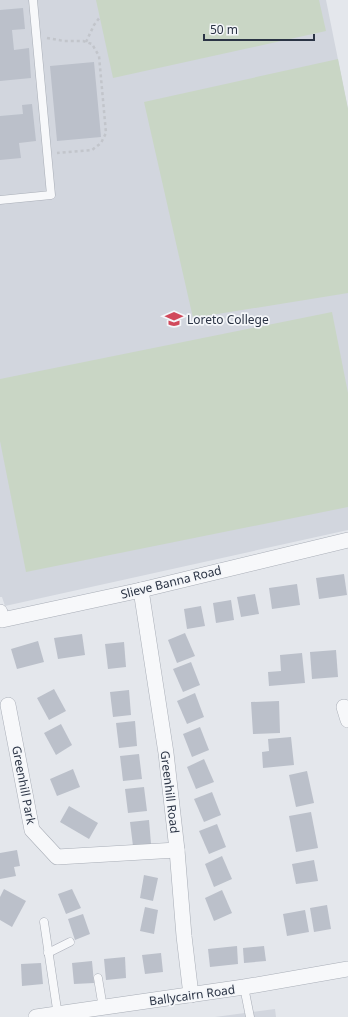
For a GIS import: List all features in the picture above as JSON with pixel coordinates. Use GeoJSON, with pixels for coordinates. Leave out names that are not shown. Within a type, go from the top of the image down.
{"type":"FeatureCollection","features":[{"type":"Feature","properties":{"kind":"street","name":"Slieve Banna Road"},"geometry":{"type":"LineString","coordinates":[[0,612],[2,620],[141,590],[348,540]]}},
{"type":"Feature","properties":{"kind":"street","name":"Greenhill Road"},"geometry":{"type":"LineString","coordinates":[[141,590],[166,754],[178,850],[184,936],[191,995]]}},
{"type":"Feature","properties":{"kind":"street","name":"Greenhill Park"},"geometry":{"type":"LineString","coordinates":[[8,704],[32,830],[57,857],[178,850]]}},
{"type":"Feature","properties":{"kind":"street","name":"Ballycairn Road"},"geometry":{"type":"LineString","coordinates":[[36,1017],[244,987],[348,969]]}},
{"type":"Feature","properties":{"kind":"lane"},"geometry":{"type":"LineString","coordinates":[[0,200],[51,195],[33,0]]}},
{"type":"Feature","properties":{"kind":"lane"},"geometry":{"type":"LineString","coordinates":[[44,922],[58,1015]]}},
{"type":"Feature","properties":{"kind":"lane"},"geometry":{"type":"LineString","coordinates":[[48,953],[70,942]]}},
{"type":"Feature","properties":{"kind":"lane"},"geometry":{"type":"LineString","coordinates":[[98,978],[103,1008]]}},
{"type":"Feature","properties":{"kind":"lane"},"geometry":{"type":"LineString","coordinates":[[244,987],[250,1017]]}},
{"type":"Feature","properties":{"kind":"path"},"geometry":{"type":"LineString","coordinates":[[86,42],[94,25],[100,17]]}},
{"type":"Feature","properties":{"kind":"path"},"geometry":{"type":"LineString","coordinates":[[35,22],[45,38],[64,41],[83,40],[92,44],[99,56],[106,133],[101,143],[92,150],[47,154]]}},
{"type":"Feature","properties":{"kind":"shaded area","name":"Loreto College"},"geometry":{"type":"Polygon","coordinates":[[[0,0],[326,0],[348,109],[348,530],[5,606],[2,597],[0,597],[0,0]]]}},
{"type":"Feature","properties":{"kind":"shaded area"},"geometry":{"type":"Polygon","coordinates":[[[275,1009],[276,1017],[215,1017],[275,1009]]]}},
{"type":"Feature","properties":{"kind":"green space"},"geometry":{"type":"Polygon","coordinates":[[[96,0],[319,0],[326,31],[113,78],[96,0]]]}},
{"type":"Feature","properties":{"kind":"green space"},"geometry":{"type":"Polygon","coordinates":[[[338,59],[348,109],[348,293],[193,318],[144,102],[338,59]]]}},
{"type":"Feature","properties":{"kind":"green space"},"geometry":{"type":"Polygon","coordinates":[[[332,312],[348,393],[348,507],[26,572],[0,441],[0,379],[332,312]]]}},
{"type":"Feature","properties":{"kind":"building"},"geometry":{"type":"Polygon","coordinates":[[[23,8],[25,29],[12,30],[14,50],[29,48],[31,78],[0,81],[0,10],[23,8]]]}},
{"type":"Feature","properties":{"kind":"building"},"geometry":{"type":"Polygon","coordinates":[[[94,62],[101,137],[57,141],[50,66],[94,62]]]}},
{"type":"Feature","properties":{"kind":"building"},"geometry":{"type":"Polygon","coordinates":[[[32,104],[36,141],[19,143],[21,158],[0,160],[0,116],[23,114],[22,105],[32,104]]]}},
{"type":"Feature","properties":{"kind":"building"},"geometry":{"type":"Polygon","coordinates":[[[344,574],[347,595],[319,599],[316,578],[344,574]]]}},
{"type":"Feature","properties":{"kind":"building"},"geometry":{"type":"Polygon","coordinates":[[[297,584],[300,605],[272,609],[269,588],[297,584]]]}},
{"type":"Feature","properties":{"kind":"building"},"geometry":{"type":"Polygon","coordinates":[[[255,594],[259,614],[241,617],[237,597],[255,594]]]}},
{"type":"Feature","properties":{"kind":"building"},"geometry":{"type":"Polygon","coordinates":[[[231,600],[234,620],[216,623],[213,603],[231,600]]]}},
{"type":"Feature","properties":{"kind":"building"},"geometry":{"type":"Polygon","coordinates":[[[201,606],[205,626],[187,629],[184,609],[201,606]]]}},
{"type":"Feature","properties":{"kind":"building"},"geometry":{"type":"Polygon","coordinates":[[[185,633],[195,656],[177,663],[168,640],[185,633]]]}},
{"type":"Feature","properties":{"kind":"building"},"geometry":{"type":"Polygon","coordinates":[[[82,634],[85,655],[58,659],[54,638],[82,634]]]}},
{"type":"Feature","properties":{"kind":"building"},"geometry":{"type":"Polygon","coordinates":[[[38,641],[44,662],[17,669],[11,649],[38,641]]]}},
{"type":"Feature","properties":{"kind":"building"},"geometry":{"type":"Polygon","coordinates":[[[124,642],[126,667],[108,669],[105,644],[124,642]]]}},
{"type":"Feature","properties":{"kind":"building"},"geometry":{"type":"Polygon","coordinates":[[[336,650],[338,677],[312,679],[310,652],[336,650]]]}},
{"type":"Feature","properties":{"kind":"building"},"geometry":{"type":"Polygon","coordinates":[[[302,653],[305,683],[269,686],[268,672],[281,671],[280,655],[302,653]]]}},
{"type":"Feature","properties":{"kind":"building"},"geometry":{"type":"Polygon","coordinates":[[[191,662],[200,685],[183,692],[173,669],[191,662]]]}},
{"type":"Feature","properties":{"kind":"building"},"geometry":{"type":"Polygon","coordinates":[[[54,689],[66,711],[49,720],[37,698],[54,689]]]}},
{"type":"Feature","properties":{"kind":"building"},"geometry":{"type":"Polygon","coordinates":[[[129,690],[131,715],[113,717],[110,692],[129,690]]]}},
{"type":"Feature","properties":{"kind":"building"},"geometry":{"type":"Polygon","coordinates":[[[195,693],[204,717],[187,724],[177,701],[195,693]]]}},
{"type":"Feature","properties":{"kind":"building"},"geometry":{"type":"Polygon","coordinates":[[[279,701],[280,733],[253,734],[251,702],[279,701]]]}},
{"type":"Feature","properties":{"kind":"building"},"geometry":{"type":"Polygon","coordinates":[[[135,721],[137,746],[119,748],[116,723],[135,721]]]}},
{"type":"Feature","properties":{"kind":"building"},"geometry":{"type":"Polygon","coordinates":[[[61,724],[72,745],[56,755],[44,733],[61,724]]]}},
{"type":"Feature","properties":{"kind":"building"},"geometry":{"type":"Polygon","coordinates":[[[200,727],[209,750],[192,757],[183,734],[200,727]]]}},
{"type":"Feature","properties":{"kind":"building"},"geometry":{"type":"Polygon","coordinates":[[[291,737],[294,765],[263,768],[262,752],[269,751],[268,739],[291,737]]]}},
{"type":"Feature","properties":{"kind":"building"},"geometry":{"type":"Polygon","coordinates":[[[139,754],[142,779],[123,781],[120,756],[139,754]]]}},
{"type":"Feature","properties":{"kind":"building"},"geometry":{"type":"Polygon","coordinates":[[[204,759],[214,782],[196,789],[187,767],[204,759]]]}},
{"type":"Feature","properties":{"kind":"building"},"geometry":{"type":"Polygon","coordinates":[[[73,769],[80,787],[57,796],[50,779],[73,769]]]}},
{"type":"Feature","properties":{"kind":"building"},"geometry":{"type":"Polygon","coordinates":[[[307,771],[314,803],[296,807],[289,775],[307,771]]]}},
{"type":"Feature","properties":{"kind":"building"},"geometry":{"type":"Polygon","coordinates":[[[144,787],[147,811],[128,813],[125,789],[144,787]]]}},
{"type":"Feature","properties":{"kind":"building"},"geometry":{"type":"Polygon","coordinates":[[[212,792],[221,815],[204,822],[194,799],[212,792]]]}},
{"type":"Feature","properties":{"kind":"building"},"geometry":{"type":"Polygon","coordinates":[[[69,806],[98,823],[89,839],[60,822],[69,806]]]}},
{"type":"Feature","properties":{"kind":"building"},"geometry":{"type":"Polygon","coordinates":[[[311,812],[318,848],[296,852],[289,816],[311,812]]]}},
{"type":"Feature","properties":{"kind":"building"},"geometry":{"type":"Polygon","coordinates":[[[149,820],[151,844],[133,846],[130,822],[149,820]]]}},
{"type":"Feature","properties":{"kind":"building"},"geometry":{"type":"Polygon","coordinates":[[[217,824],[226,847],[209,854],[199,831],[217,824]]]}},
{"type":"Feature","properties":{"kind":"building"},"geometry":{"type":"Polygon","coordinates":[[[17,850],[20,866],[14,867],[16,876],[0,879],[0,853],[17,850]]]}},
{"type":"Feature","properties":{"kind":"building"},"geometry":{"type":"Polygon","coordinates":[[[222,856],[232,879],[214,887],[205,864],[222,856]]]}},
{"type":"Feature","properties":{"kind":"building"},"geometry":{"type":"Polygon","coordinates":[[[314,860],[318,881],[296,884],[292,864],[314,860]]]}},
{"type":"Feature","properties":{"kind":"building"},"geometry":{"type":"Polygon","coordinates":[[[144,875],[158,878],[153,901],[140,898],[144,875]]]}},
{"type":"Feature","properties":{"kind":"building"},"geometry":{"type":"Polygon","coordinates":[[[4,889],[26,901],[12,927],[0,920],[0,897],[4,889]]]}},
{"type":"Feature","properties":{"kind":"building"},"geometry":{"type":"Polygon","coordinates":[[[72,889],[81,908],[66,914],[58,894],[72,889]]]}},
{"type":"Feature","properties":{"kind":"building"},"geometry":{"type":"Polygon","coordinates":[[[222,890],[232,913],[214,921],[205,898],[222,890]]]}},
{"type":"Feature","properties":{"kind":"building"},"geometry":{"type":"Polygon","coordinates":[[[327,905],[331,929],[314,932],[310,908],[327,905]]]}},
{"type":"Feature","properties":{"kind":"building"},"geometry":{"type":"Polygon","coordinates":[[[145,907],[158,910],[154,934],[140,931],[145,907]]]}},
{"type":"Feature","properties":{"kind":"building"},"geometry":{"type":"Polygon","coordinates":[[[305,910],[309,932],[287,936],[283,914],[305,910]]]}},
{"type":"Feature","properties":{"kind":"building"},"geometry":{"type":"Polygon","coordinates":[[[83,914],[90,934],[75,940],[68,919],[83,914]]]}},
{"type":"Feature","properties":{"kind":"building"},"geometry":{"type":"Polygon","coordinates":[[[237,946],[238,964],[210,967],[208,949],[237,946]]]}},
{"type":"Feature","properties":{"kind":"building"},"geometry":{"type":"Polygon","coordinates":[[[264,946],[266,961],[244,963],[243,948],[264,946]]]}},
{"type":"Feature","properties":{"kind":"building"},"geometry":{"type":"Polygon","coordinates":[[[161,953],[163,972],[145,974],[142,955],[161,953]]]}},
{"type":"Feature","properties":{"kind":"building"},"geometry":{"type":"Polygon","coordinates":[[[125,957],[126,978],[106,980],[104,959],[125,957]]]}},
{"type":"Feature","properties":{"kind":"building"},"geometry":{"type":"Polygon","coordinates":[[[92,961],[94,983],[74,984],[72,963],[92,961]]]}},
{"type":"Feature","properties":{"kind":"building"},"geometry":{"type":"Polygon","coordinates":[[[41,963],[43,984],[22,986],[21,964],[41,963]]]}},
{"type":"Feature","properties":{"kind":"place","name":"Loreto College"},"geometry":{"type":"Point","coordinates":[174,319]}}]}
